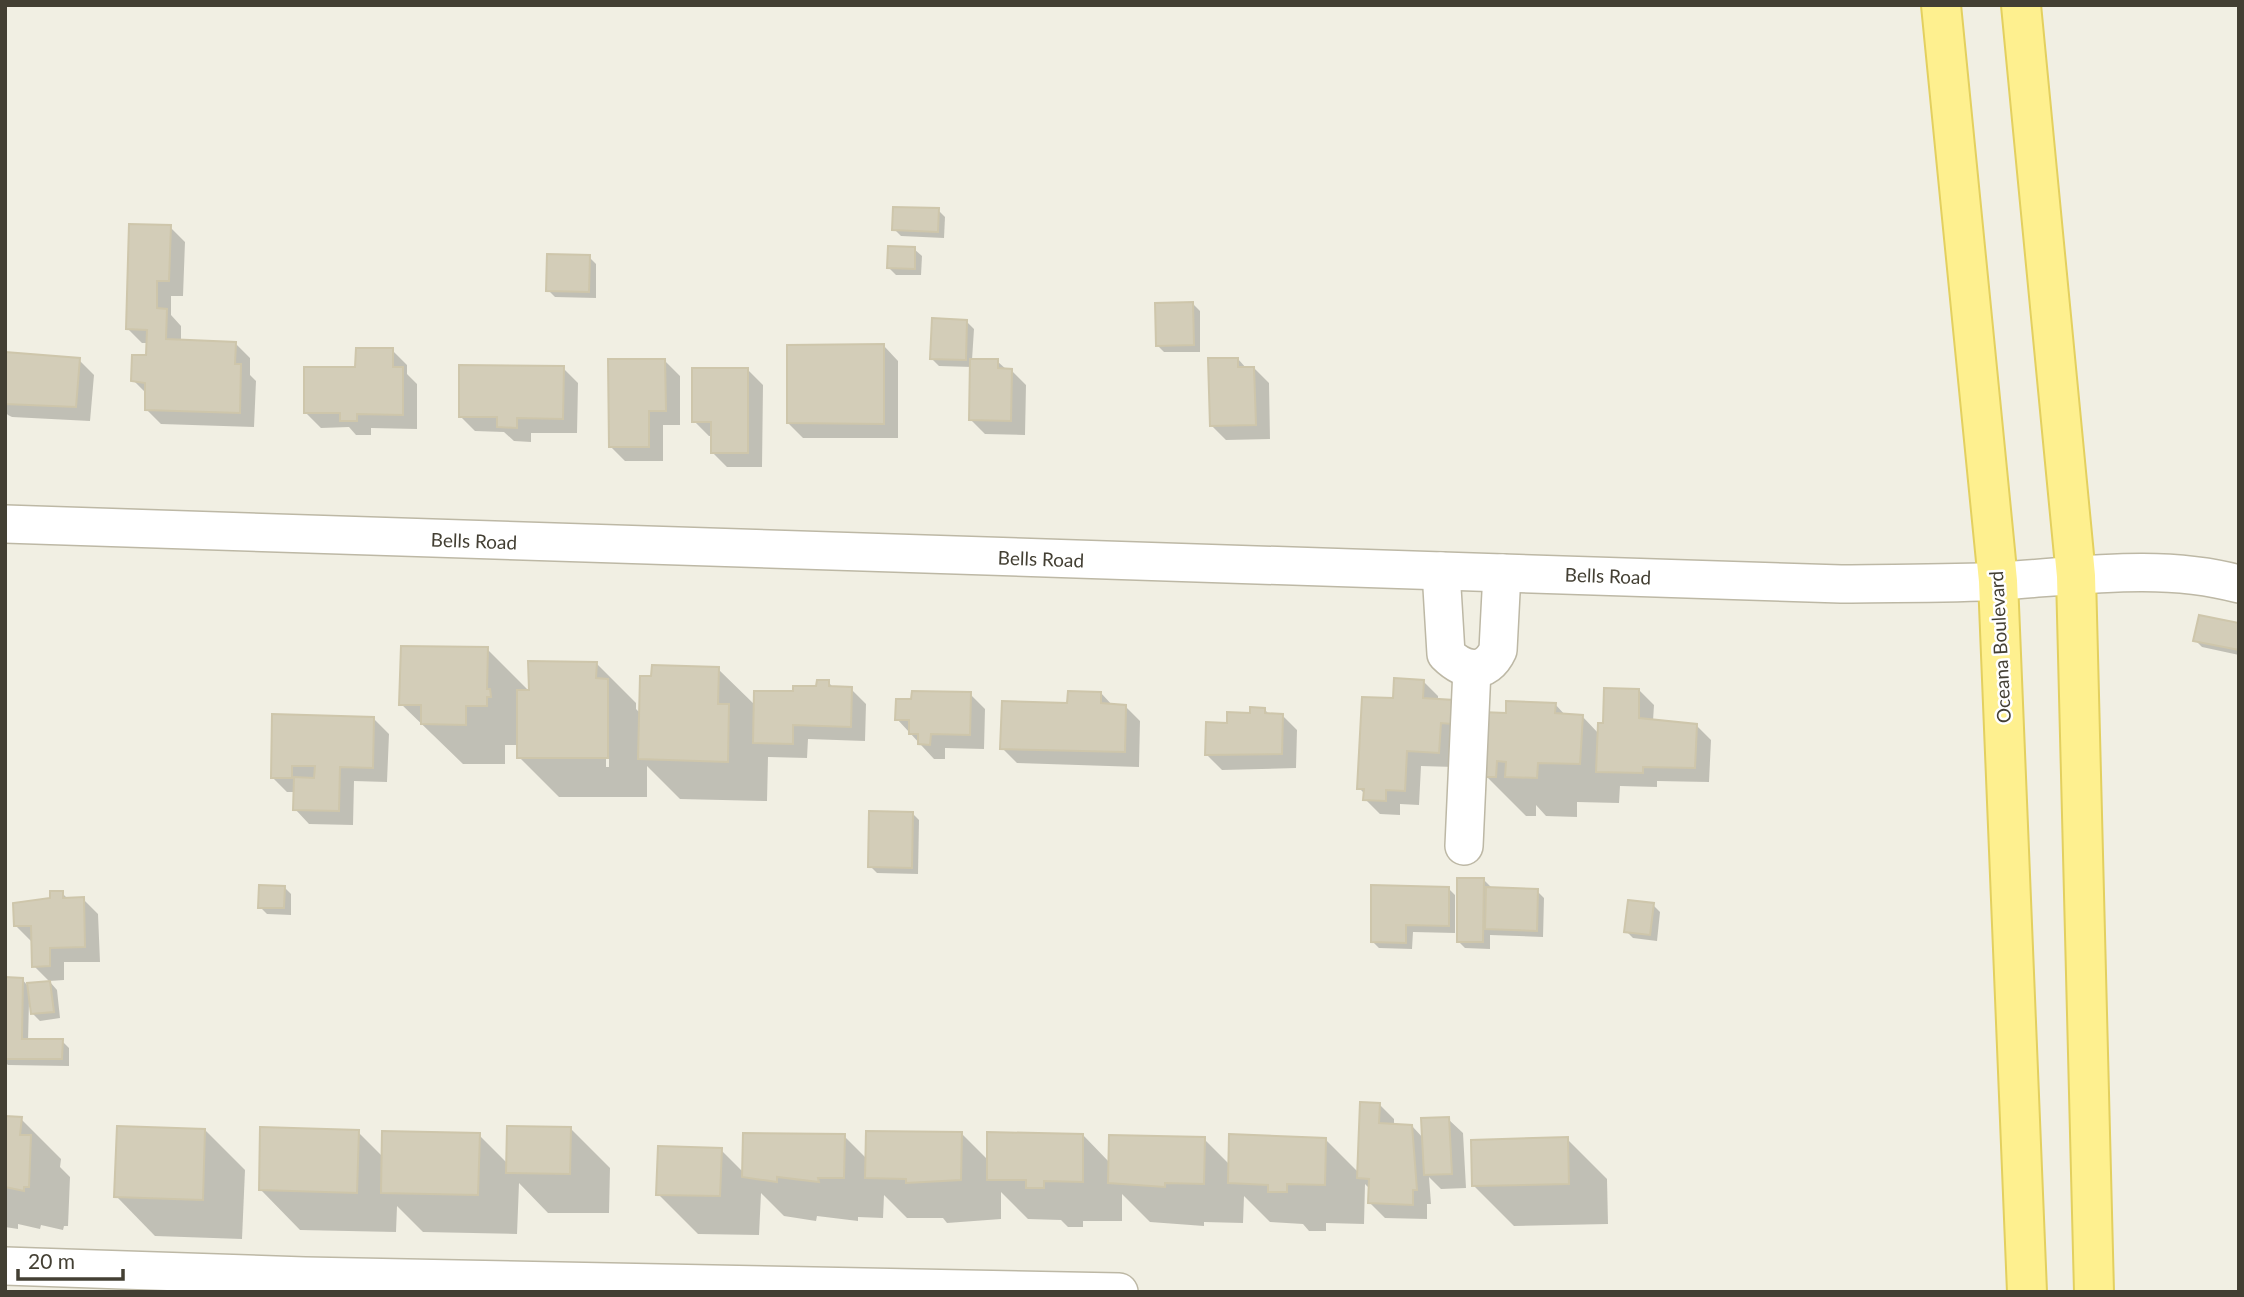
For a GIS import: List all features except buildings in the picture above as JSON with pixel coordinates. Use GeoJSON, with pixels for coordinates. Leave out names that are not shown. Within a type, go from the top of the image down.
{"type":"FeatureCollection","features":[{"type":"Feature","properties":{"kind":"main road","name":"Oceana Boulevard"},"geometry":{"type":"LineString","coordinates":[[1941,5],[1998,581],[2027,1292]]}},
{"type":"Feature","properties":{"kind":"main road"},"geometry":{"type":"LineString","coordinates":[[2021,5],[2076,576],[2094,1292]]}},
{"type":"Feature","properties":{"kind":"street","name":"Bells Road"},"geometry":{"type":"LineString","coordinates":[[5,524],[1841,584],[1998,581],[2134,573],[2206,575],[2239,584]]}},
{"type":"Feature","properties":{"kind":"street"},"geometry":{"type":"LineString","coordinates":[[1441,571],[1446,654],[1455,663],[1472,669],[1485,667],[1493,661],[1498,650],[1502,573]]}},
{"type":"Feature","properties":{"kind":"street"},"geometry":{"type":"LineString","coordinates":[[1464,846],[1472,669]]}},
{"type":"Feature","properties":{"kind":"street"},"geometry":{"type":"LineString","coordinates":[[5,1266],[165,1282],[1119,1292]]}}]}
